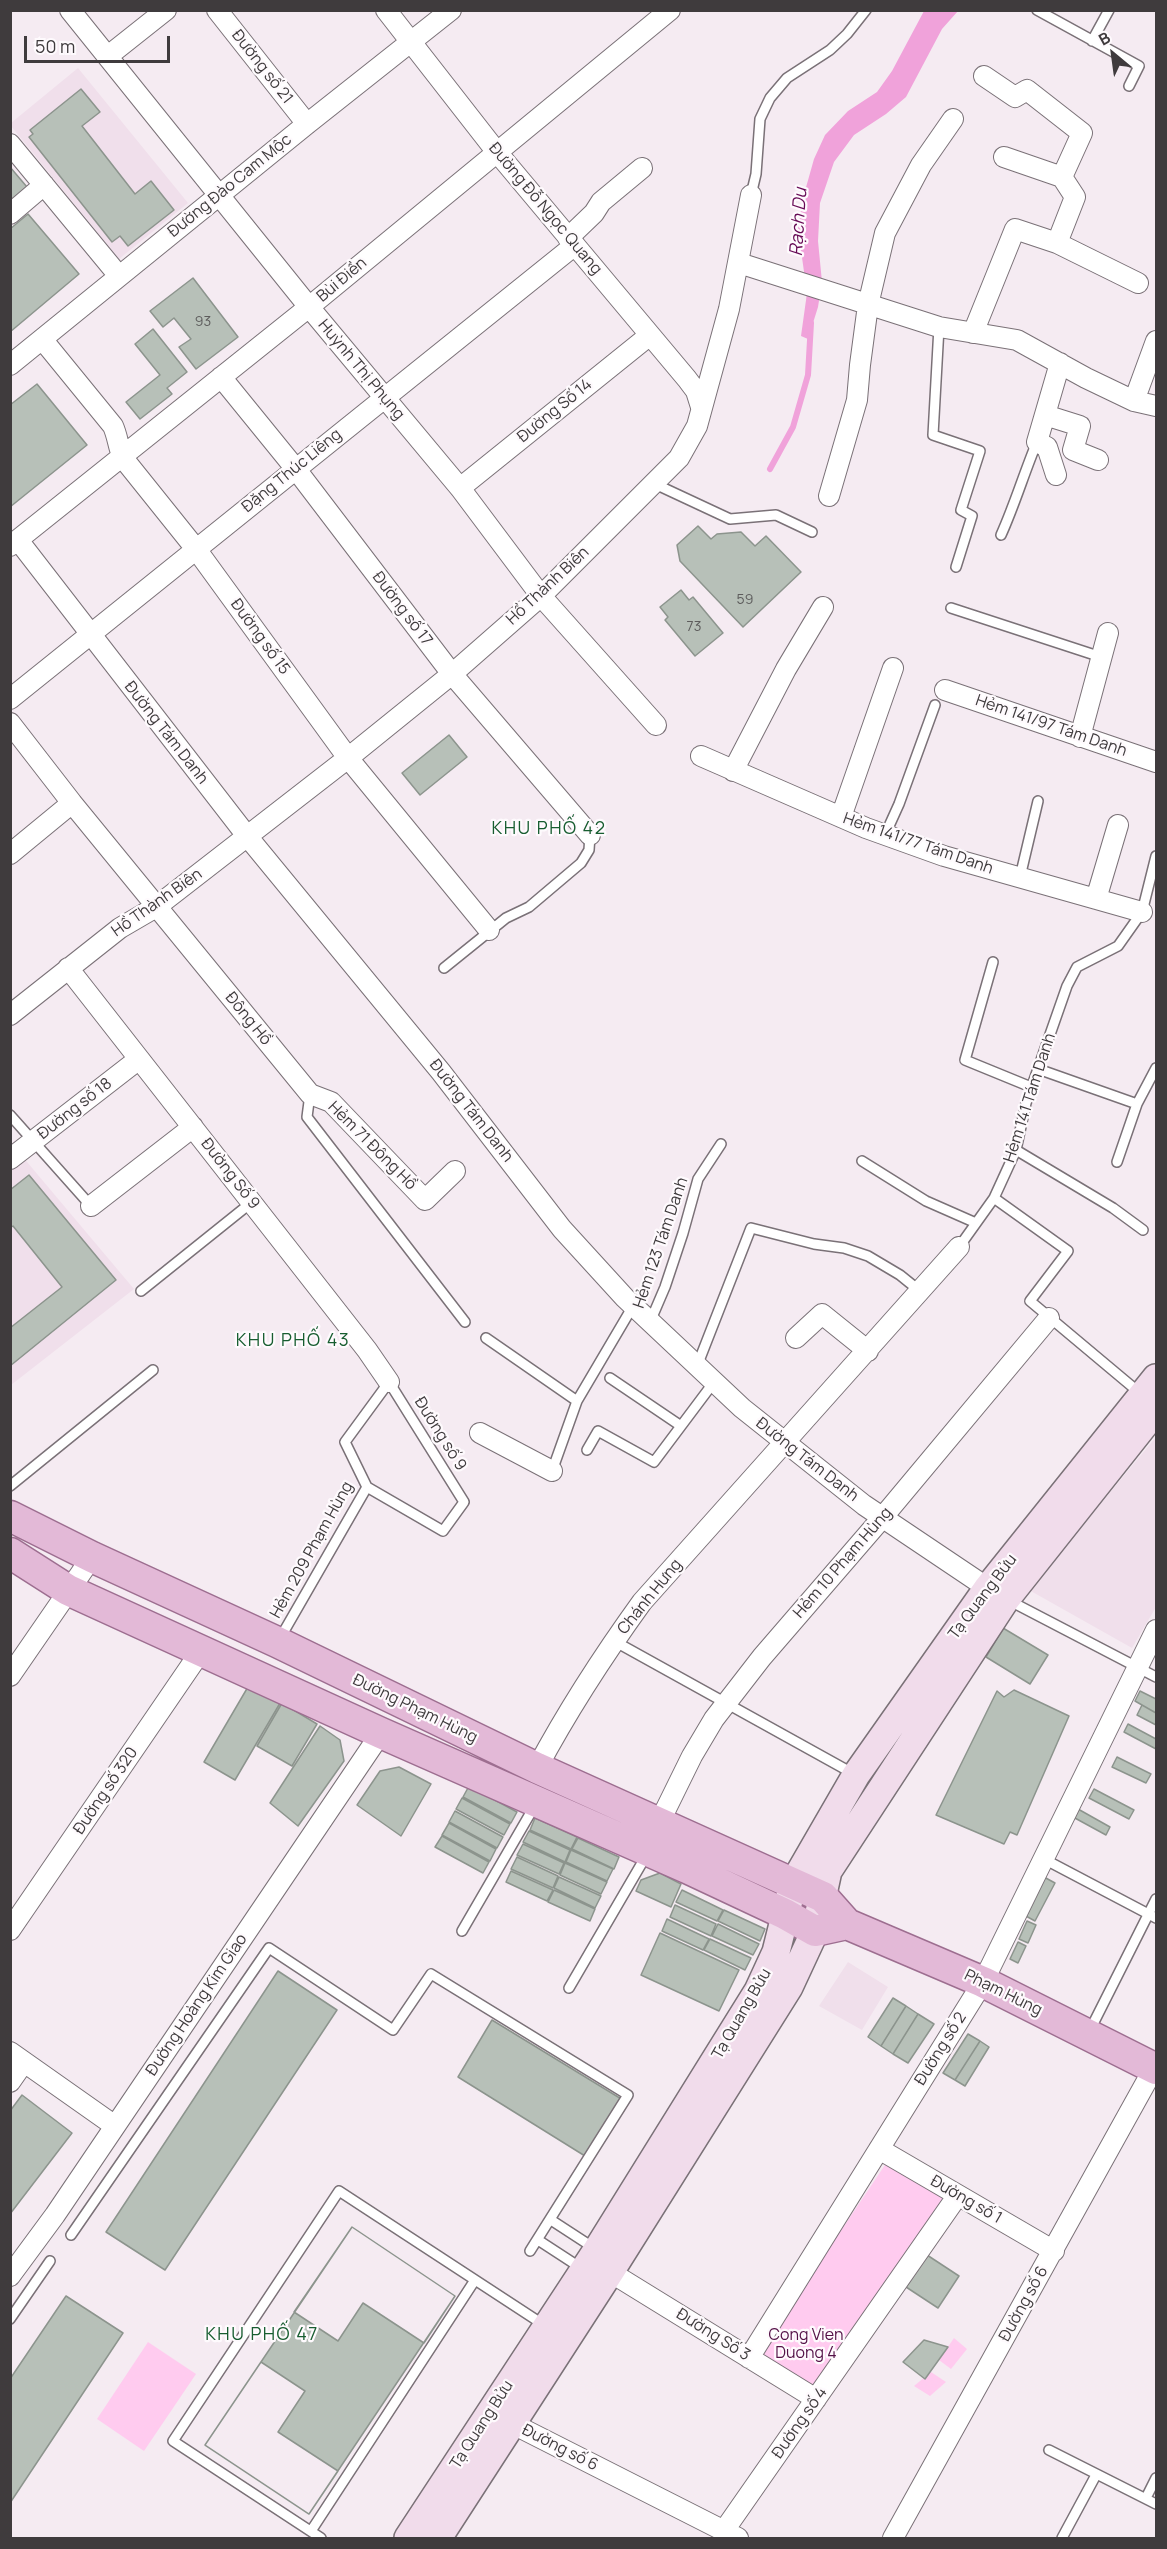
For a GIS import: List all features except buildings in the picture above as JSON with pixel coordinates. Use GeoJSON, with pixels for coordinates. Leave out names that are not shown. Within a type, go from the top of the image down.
{"type":"FeatureCollection","features":[{"type":"Feature","properties":{"kind":"main road","name":"Tạ Quang Bửu"},"geometry":{"type":"LineString","coordinates":[[430,2535],[511,2423],[595,2263],[758,1991],[776,1952],[793,1884],[856,1775],[1152,1394]]}},
{"type":"Feature","properties":{"kind":"main road","name":"Đường Phạm Hùng"},"geometry":{"type":"LineString","coordinates":[[10,1515],[92,1557],[277,1642],[537,1768],[823,1897]]}},
{"type":"Feature","properties":{"kind":"main road","name":"Đường Phạm Hùng"},"geometry":{"type":"LineString","coordinates":[[10,1553],[68,1590],[785,1914]]}},
{"type":"Feature","properties":{"kind":"main road","name":"Tạ Quang Bửu"},"geometry":{"type":"LineString","coordinates":[[430,2535],[546,2326],[595,2263],[789,1987],[815,1932],[828,1871],[996,1594]]}},
{"type":"Feature","properties":{"kind":"main road","name":"Phạm Hùng"},"geometry":{"type":"LineString","coordinates":[[823,1897],[847,1924],[982,1982],[1155,2068]]}},
{"type":"Feature","properties":{"kind":"main road"},"geometry":{"type":"LineString","coordinates":[[785,1914],[815,1932],[847,1924]]}},
{"type":"Feature","properties":{"kind":"street","name":"Huỳnh Thị Phụng"},"geometry":{"type":"LineString","coordinates":[[70,10],[309,307],[460,488],[541,596],[656,725]]}},
{"type":"Feature","properties":{"kind":"street"},"geometry":{"type":"LineString","coordinates":[[108,56],[166,10]]}},
{"type":"Feature","properties":{"kind":"street","name":"Đường số 21"},"geometry":{"type":"LineString","coordinates":[[217,10],[307,124]]}},
{"type":"Feature","properties":{"kind":"street","name":"Đường Đỗ Ngọc Quang"},"geometry":{"type":"LineString","coordinates":[[386,10],[496,152],[696,391],[700,407]]}},
{"type":"Feature","properties":{"kind":"street","name":"Đường Đào Cam Mộc"},"geometry":{"type":"LineString","coordinates":[[10,365],[451,10]]}},
{"type":"Feature","properties":{"kind":"street","name":"Bùi Điền"},"geometry":{"type":"LineString","coordinates":[[14,543],[309,307],[670,10]]}},
{"type":"Feature","properties":{"kind":"street"},"geometry":{"type":"LineString","coordinates":[[984,76],[1015,97],[1027,90],[1082,133],[1062,177]]}},
{"type":"Feature","properties":{"kind":"street"},"geometry":{"type":"LineString","coordinates":[[829,496],[857,400],[868,305],[885,233],[921,165],[953,119]]}},
{"type":"Feature","properties":{"kind":"street"},"geometry":{"type":"LineString","coordinates":[[10,144],[119,276]]}},
{"type":"Feature","properties":{"kind":"street"},"geometry":{"type":"LineString","coordinates":[[1004,157],[1062,177],[1076,197],[1057,243]]}},
{"type":"Feature","properties":{"kind":"street","name":"Đặng Thúc Liêng"},"geometry":{"type":"LineString","coordinates":[[10,699],[572,242],[601,202],[642,168]]}},
{"type":"Feature","properties":{"kind":"street"},"geometry":{"type":"LineString","coordinates":[[10,214],[44,185]]}},
{"type":"Feature","properties":{"kind":"street","name":"Hồ Thành Biên"},"geometry":{"type":"LineString","coordinates":[[10,1015],[120,928],[156,907],[452,674],[541,596],[680,458],[697,426],[700,407],[729,309],[752,195]]}},
{"type":"Feature","properties":{"kind":"street"},"geometry":{"type":"LineString","coordinates":[[973,333],[1015,230],[1057,243],[1138,283]]}},
{"type":"Feature","properties":{"kind":"street"},"geometry":{"type":"LineString","coordinates":[[739,263],[939,327],[1017,340],[1134,401],[1156,406]]}},
{"type":"Feature","properties":{"kind":"street","name":"Đường Số 14"},"geometry":{"type":"LineString","coordinates":[[460,488],[650,335]]}},
{"type":"Feature","properties":{"kind":"street","name":"Đường số 15"},"geometry":{"type":"LineString","coordinates":[[42,339],[113,426],[119,438],[119,451],[123,458],[196,549],[348,758],[489,930]]}},
{"type":"Feature","properties":{"kind":"street"},"geometry":{"type":"LineString","coordinates":[[1134,401],[1156,341]]}},
{"type":"Feature","properties":{"kind":"street"},"geometry":{"type":"LineString","coordinates":[[1056,475],[1047,447],[1037,442],[1060,363]]}},
{"type":"Feature","properties":{"kind":"street","name":"Đường số 17"},"geometry":{"type":"LineString","coordinates":[[221,377],[295,468],[452,674],[590,835]]}},
{"type":"Feature","properties":{"kind":"street"},"geometry":{"type":"LineString","coordinates":[[1045,415],[1080,426],[1073,450],[1098,460]]}},
{"type":"Feature","properties":{"kind":"street","name":"Đường Tám Danh"},"geometry":{"type":"LineString","coordinates":[[14,543],[90,634],[247,836],[441,1072],[562,1229],[633,1306],[714,1382],[786,1443],[882,1518],[996,1594]]}},
{"type":"Feature","properties":{"kind":"street"},"geometry":{"type":"LineString","coordinates":[[733,771],[786,669],[823,607]]}},
{"type":"Feature","properties":{"kind":"street"},"geometry":{"type":"LineString","coordinates":[[1080,737],[1108,633]]}},
{"type":"Feature","properties":{"kind":"street"},"geometry":{"type":"LineString","coordinates":[[841,817],[893,668]]}},
{"type":"Feature","properties":{"kind":"street","name":"Hẻm 141/97 Tám Danh"},"geometry":{"type":"LineString","coordinates":[[940,698],[1080,737],[1156,762]]}},
{"type":"Feature","properties":{"kind":"street","name":"Đông Hồ"},"geometry":{"type":"LineString","coordinates":[[10,723],[156,907],[310,1094]]}},
{"type":"Feature","properties":{"kind":"street","name":"Hẻm 141/77 Tám Danh"},"geometry":{"type":"LineString","coordinates":[[700,756],[841,817],[944,856],[1142,912]]}},
{"type":"Feature","properties":{"kind":"street"},"geometry":{"type":"LineString","coordinates":[[10,854],[72,803]]}},
{"type":"Feature","properties":{"kind":"street"},"geometry":{"type":"LineString","coordinates":[[1096,899],[1118,825]]}},
{"type":"Feature","properties":{"kind":"street","name":"Đường Số 9"},"geometry":{"type":"LineString","coordinates":[[68,968],[368,1350],[389,1382]]}},
{"type":"Feature","properties":{"kind":"street","name":"Đường số 18"},"geometry":{"type":"LineString","coordinates":[[10,1159],[139,1059]]}},
{"type":"Feature","properties":{"kind":"street","name":"Hẻm 71 Đông Hồ"},"geometry":{"type":"LineString","coordinates":[[310,1094],[332,1102],[425,1200],[455,1171]]}},
{"type":"Feature","properties":{"kind":"street"},"geometry":{"type":"LineString","coordinates":[[91,1206],[193,1128]]}},
{"type":"Feature","properties":{"kind":"street","name":"Hẻm 141 Tám Danh"},"geometry":{"type":"LineString","coordinates":[[786,1443],[959,1247]]}},
{"type":"Feature","properties":{"kind":"street"},"geometry":{"type":"LineString","coordinates":[[796,1338],[822,1314],[868,1351]]}},
{"type":"Feature","properties":{"kind":"street","name":"Hẻm 10 Phạm Hùng"},"geometry":{"type":"LineString","coordinates":[[659,1822],[692,1756],[726,1704],[769,1647],[882,1518],[1049,1318]]}},
{"type":"Feature","properties":{"kind":"street"},"geometry":{"type":"LineString","coordinates":[[480,1433],[552,1470]]}},
{"type":"Feature","properties":{"kind":"street","name":"Chánh Hưng"},"geometry":{"type":"LineString","coordinates":[[537,1768],[567,1711],[642,1602],[786,1443]]}},
{"type":"Feature","properties":{"kind":"street"},"geometry":{"type":"LineString","coordinates":[[10,1676],[92,1557]]}},
{"type":"Feature","properties":{"kind":"street","name":"Đường số 2"},"geometry":{"type":"LineString","coordinates":[[749,2358],[982,1982],[1156,1630]]}},
{"type":"Feature","properties":{"kind":"street","name":"Đường số 320"},"geometry":{"type":"LineString","coordinates":[[10,1930],[201,1651]]}},
{"type":"Feature","properties":{"kind":"street","name":"Đường Hoàng Kim Giao"},"geometry":{"type":"LineString","coordinates":[[10,2276],[115,2127],[381,1733]]}},
{"type":"Feature","properties":{"kind":"street"},"geometry":{"type":"LineString","coordinates":[[10,2082],[17,2057],[115,2127]]}},
{"type":"Feature","properties":{"kind":"street","name":"Đường số 6"},"geometry":{"type":"LineString","coordinates":[[893,2538],[1155,2068]]}},
{"type":"Feature","properties":{"kind":"street","name":"Đường số 1"},"geometry":{"type":"LineString","coordinates":[[879,2149],[1054,2251]]}},
{"type":"Feature","properties":{"kind":"street","name":"Đường số 4"},"geometry":{"type":"LineString","coordinates":[[731,2535],[816,2399],[958,2195]]}},
{"type":"Feature","properties":{"kind":"street","name":"Đường Số 3"},"geometry":{"type":"LineString","coordinates":[[595,2263],[816,2399]]}},
{"type":"Feature","properties":{"kind":"street","name":"Đường số 6"},"geometry":{"type":"LineString","coordinates":[[511,2423],[731,2535]]}},
{"type":"Feature","properties":{"kind":"lane","name":"Hồ Thành Biên"},"geometry":{"type":"LineString","coordinates":[[752,195],[760,119],[770,98],[787,78],[830,51],[848,34],[866,10]]}},
{"type":"Feature","properties":{"kind":"lane"},"geometry":{"type":"LineString","coordinates":[[1037,10],[1139,66],[1129,86]]}},
{"type":"Feature","properties":{"kind":"lane"},"geometry":{"type":"LineString","coordinates":[[1092,41],[1109,10]]}},
{"type":"Feature","properties":{"kind":"lane"},"geometry":{"type":"LineString","coordinates":[[939,327],[933,435],[980,452],[961,510],[972,516],[956,567]]}},
{"type":"Feature","properties":{"kind":"lane"},"geometry":{"type":"LineString","coordinates":[[1001,535],[1037,442]]}},
{"type":"Feature","properties":{"kind":"lane"},"geometry":{"type":"LineString","coordinates":[[655,484],[730,519],[776,515],[812,532]]}},
{"type":"Feature","properties":{"kind":"lane"},"geometry":{"type":"LineString","coordinates":[[951,608],[1101,657]]}},
{"type":"Feature","properties":{"kind":"lane"},"geometry":{"type":"LineString","coordinates":[[885,835],[940,698]]}},
{"type":"Feature","properties":{"kind":"lane"},"geometry":{"type":"LineString","coordinates":[[1020,878],[1038,801]]}},
{"type":"Feature","properties":{"kind":"lane"},"geometry":{"type":"LineString","coordinates":[[444,968],[506,918],[529,908],[581,863],[589,850],[590,835]]}},
{"type":"Feature","properties":{"kind":"lane","name":"Hẻm 141 Tám Danh"},"geometry":{"type":"LineString","coordinates":[[959,1247],[994,1198],[1016,1150],[1032,1087],[1066,986],[1077,967],[1118,946],[1142,912],[1156,856]]}},
{"type":"Feature","properties":{"kind":"lane"},"geometry":{"type":"LineString","coordinates":[[993,962],[965,1060],[1032,1087]]}},
{"type":"Feature","properties":{"kind":"lane"},"geometry":{"type":"LineString","coordinates":[[1116,1162],[1137,1104],[1156,1068]]}},
{"type":"Feature","properties":{"kind":"lane"},"geometry":{"type":"LineString","coordinates":[[1038,1069],[1137,1104]]}},
{"type":"Feature","properties":{"kind":"lane"},"geometry":{"type":"LineString","coordinates":[[310,1094],[307,1118],[465,1322]]}},
{"type":"Feature","properties":{"kind":"lane"},"geometry":{"type":"LineString","coordinates":[[10,1115],[91,1206]]}},
{"type":"Feature","properties":{"kind":"lane","name":"Hẻm 123 Tám Danh"},"geometry":{"type":"LineString","coordinates":[[650,1322],[665,1287],[698,1179],[721,1144]]}},
{"type":"Feature","properties":{"kind":"lane"},"geometry":{"type":"LineString","coordinates":[[1016,1150],[1113,1208],[1143,1230]]}},
{"type":"Feature","properties":{"kind":"lane"},"geometry":{"type":"LineString","coordinates":[[862,1161],[926,1201],[976,1223]]}},
{"type":"Feature","properties":{"kind":"lane"},"geometry":{"type":"LineString","coordinates":[[994,1198],[1068,1251],[1030,1301],[1049,1318],[1152,1394]]}},
{"type":"Feature","properties":{"kind":"lane"},"geometry":{"type":"LineString","coordinates":[[141,1291],[252,1202]]}},
{"type":"Feature","properties":{"kind":"lane"},"geometry":{"type":"LineString","coordinates":[[697,1366],[751,1228],[868,1256],[900,1275],[921,1292]]}},
{"type":"Feature","properties":{"kind":"lane"},"geometry":{"type":"LineString","coordinates":[[552,1470],[577,1401],[633,1306]]}},
{"type":"Feature","properties":{"kind":"lane"},"geometry":{"type":"LineString","coordinates":[[486,1338],[577,1401]]}},
{"type":"Feature","properties":{"kind":"lane"},"geometry":{"type":"LineString","coordinates":[[10,1486],[153,1370]]}},
{"type":"Feature","properties":{"kind":"lane"},"geometry":{"type":"LineString","coordinates":[[610,1378],[681,1426]]}},
{"type":"Feature","properties":{"kind":"lane","name":"Hẻm 209 Phạm Hùng"},"geometry":{"type":"LineString","coordinates":[[277,1642],[367,1487],[345,1442],[389,1382]]}},
{"type":"Feature","properties":{"kind":"lane","name":"Đường số 9"},"geometry":{"type":"LineString","coordinates":[[367,1487],[442,1531],[464,1502],[389,1382]]}},
{"type":"Feature","properties":{"kind":"lane"},"geometry":{"type":"LineString","coordinates":[[587,1450],[598,1431],[654,1462],[714,1382]]}},
{"type":"Feature","properties":{"kind":"lane"},"geometry":{"type":"LineString","coordinates":[[996,1594],[1156,1677]]}},
{"type":"Feature","properties":{"kind":"lane"},"geometry":{"type":"LineString","coordinates":[[614,1641],[856,1775]]}},
{"type":"Feature","properties":{"kind":"lane"},"geometry":{"type":"LineString","coordinates":[[462,1930],[537,1802]]}},
{"type":"Feature","properties":{"kind":"lane"},"geometry":{"type":"LineString","coordinates":[[569,1988],[649,1851]]}},
{"type":"Feature","properties":{"kind":"lane"},"geometry":{"type":"LineString","coordinates":[[1042,1858],[1153,1916]]}},
{"type":"Feature","properties":{"kind":"lane"},"geometry":{"type":"LineString","coordinates":[[1088,2034],[1153,1916],[1156,1899]]}},
{"type":"Feature","properties":{"kind":"lane"},"geometry":{"type":"LineString","coordinates":[[71,2235],[269,1948],[393,2030],[431,1974],[628,2095],[530,2251]]}},
{"type":"Feature","properties":{"kind":"lane"},"geometry":{"type":"LineString","coordinates":[[321,2538],[173,2441],[339,2191],[546,2326]]}},
{"type":"Feature","properties":{"kind":"lane"},"geometry":{"type":"LineString","coordinates":[[551,2220],[595,2263]]}},
{"type":"Feature","properties":{"kind":"lane"},"geometry":{"type":"LineString","coordinates":[[538,2240],[595,2263]]}},
{"type":"Feature","properties":{"kind":"lane"},"geometry":{"type":"LineString","coordinates":[[10,2319],[50,2261]]}},
{"type":"Feature","properties":{"kind":"lane"},"geometry":{"type":"LineString","coordinates":[[311,2532],[475,2280]]}},
{"type":"Feature","properties":{"kind":"lane"},"geometry":{"type":"LineString","coordinates":[[1049,2450],[1156,2504]]}},
{"type":"Feature","properties":{"kind":"lane"},"geometry":{"type":"LineString","coordinates":[[1062,2538],[1096,2475]]}},
{"type":"Feature","properties":{"kind":"lane"},"geometry":{"type":"LineString","coordinates":[[1146,2498],[1156,2478]]}},
{"type":"Feature","properties":{"kind":"shaded area"},"geometry":{"type":"Polygon","coordinates":[[[924,11],[958,11],[942,29],[906,97],[886,114],[854,135],[834,162],[820,203],[818,241],[822,282],[818,307],[808,339],[801,336],[807,293],[798,229],[803,198],[814,159],[825,135],[848,111],[877,92],[892,71],[924,11]]]}},
{"type":"Feature","properties":{"kind":"shaded area"},"geometry":{"type":"Polygon","coordinates":[[[78,68],[188,203],[119,259],[11,126],[11,123],[78,68]]]}},
{"type":"Feature","properties":{"kind":"shaded area"},"geometry":{"type":"Polygon","coordinates":[[[22,1156],[134,1289],[11,1385],[11,1165],[22,1156]]]}},
{"type":"Feature","properties":{"kind":"shaded area"},"geometry":{"type":"Polygon","coordinates":[[[1156,1437],[1156,1607],[1132,1648],[1029,1590],[1156,1437]]]}},
{"type":"Feature","properties":{"kind":"shaded area"},"geometry":{"type":"Polygon","coordinates":[[[848,1962],[888,1987],[862,2030],[819,2006],[848,1962]]]}},
{"type":"Feature","properties":{"kind":"green space","name":"Cong Vien Duong 4"},"geometry":{"type":"Polygon","coordinates":[[[887,2162],[951,2191],[817,2393],[754,2360],[887,2162]]]}},
{"type":"Feature","properties":{"kind":"green space"},"geometry":{"type":"Polygon","coordinates":[[[954,2338],[967,2349],[951,2369],[939,2360],[954,2338]]]}},
{"type":"Feature","properties":{"kind":"green space"},"geometry":{"type":"Polygon","coordinates":[[[148,2342],[196,2374],[144,2451],[97,2419],[148,2342]]]}},
{"type":"Feature","properties":{"kind":"green space"},"geometry":{"type":"Polygon","coordinates":[[[931,2372],[946,2382],[930,2396],[914,2386],[931,2372]]]}},
{"type":"Feature","properties":{"kind":"waterway","name":"Rạch Du"},"geometry":{"type":"LineString","coordinates":[[770,469],[793,427],[808,375],[811,323]]}},
{"type":"Feature","properties":{"kind":"district","name":"KHU PHỐ 42"},"geometry":{"type":"Point","coordinates":[549,829]}},
{"type":"Feature","properties":{"kind":"district","name":"KHU PHỐ 43"},"geometry":{"type":"Point","coordinates":[293,1341]}},
{"type":"Feature","properties":{"kind":"district","name":"KHU PHỐ 47"},"geometry":{"type":"Point","coordinates":[262,2335]}}]}
